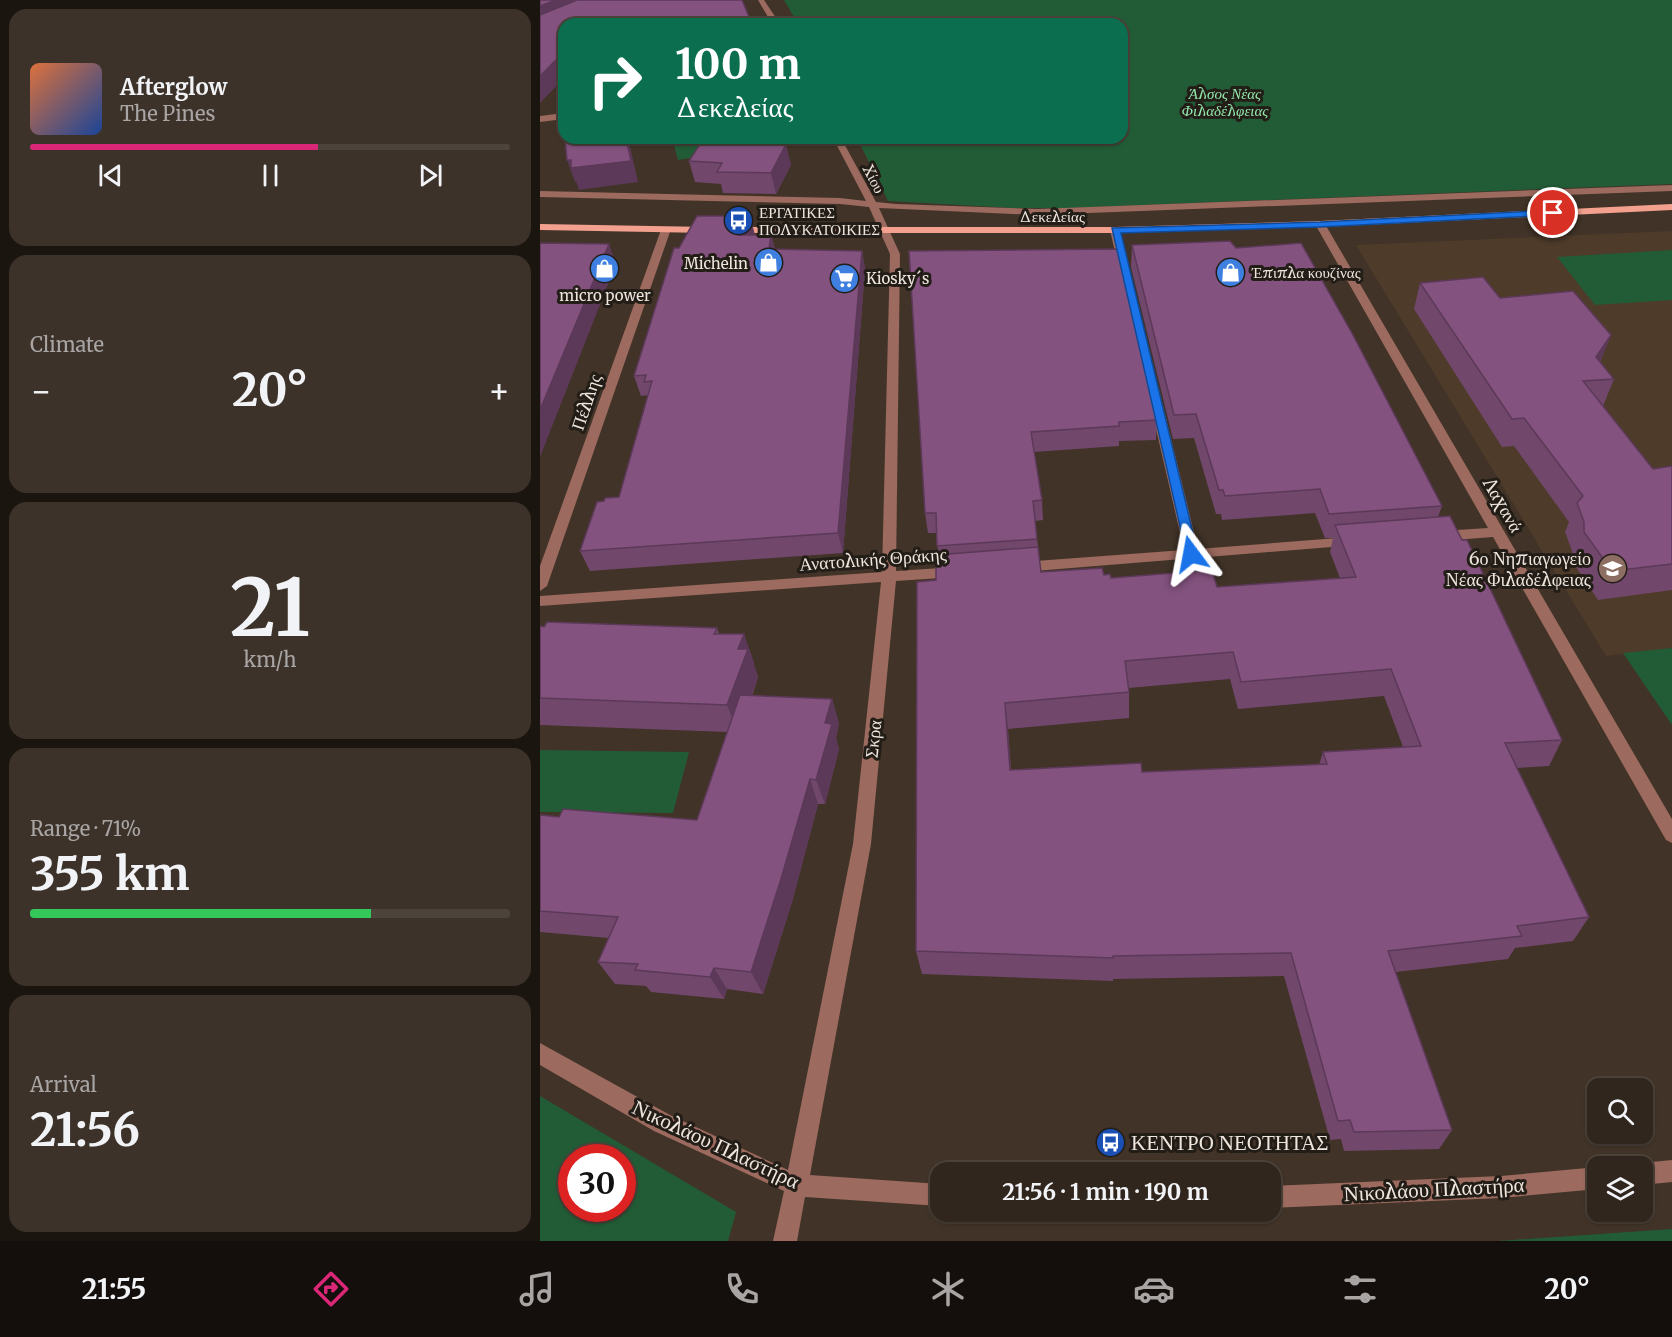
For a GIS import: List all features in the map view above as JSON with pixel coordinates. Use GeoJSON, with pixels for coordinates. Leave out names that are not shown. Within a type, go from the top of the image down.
{"type":"FeatureCollection","features":[{"type":"Feature","properties":{"kind":"main road","name":"Δεκελείας"},"geometry":{"type":"LineString","coordinates":[[540,227],[887,232],[1115,230],[1320,224],[1672,207]]}},
{"type":"Feature","properties":{"kind":"street"},"geometry":{"type":"LineString","coordinates":[[761,0],[772,18]]}},
{"type":"Feature","properties":{"kind":"street"},"geometry":{"type":"LineString","coordinates":[[540,119],[558,117]]}},
{"type":"Feature","properties":{"kind":"street","name":"Χίου"},"geometry":{"type":"LineString","coordinates":[[840,144],[870,204],[887,232]]}},
{"type":"Feature","properties":{"kind":"street"},"geometry":{"type":"LineString","coordinates":[[540,194],[840,201],[1049,212],[1672,188]]}},
{"type":"Feature","properties":{"kind":"street","name":"Λαχανά"},"geometry":{"type":"LineString","coordinates":[[1320,224],[1672,835]]}},
{"type":"Feature","properties":{"kind":"street","name":"Πέλλης"},"geometry":{"type":"LineString","coordinates":[[540,586],[666,229]]}},
{"type":"Feature","properties":{"kind":"street"},"geometry":{"type":"LineString","coordinates":[[1115,230],[1191,554]]}},
{"type":"Feature","properties":{"kind":"street","name":"Σκρα"},"geometry":{"type":"LineString","coordinates":[[785,1241],[821,1065],[862,844],[889,578],[895,254],[887,232]]}},
{"type":"Feature","properties":{"kind":"street"},"geometry":{"type":"LineString","coordinates":[[1426,537],[1496,532]]}},
{"type":"Feature","properties":{"kind":"street"},"geometry":{"type":"LineString","coordinates":[[1005,568],[1367,541]]}},
{"type":"Feature","properties":{"kind":"street","name":"Ανατολικής Θράκης"},"geometry":{"type":"LineString","coordinates":[[540,600],[970,571]]}},
{"type":"Feature","properties":{"kind":"street","name":"Νικολάου Πλαστήρα"},"geometry":{"type":"LineString","coordinates":[[540,1053],[662,1123],[795,1185],[930,1194]]}},
{"type":"Feature","properties":{"kind":"street"},"geometry":{"type":"LineString","coordinates":[[1653,1173],[1672,1171]]}},
{"type":"Feature","properties":{"kind":"street","name":"Νικολάου Πλαστήρα"},"geometry":{"type":"LineString","coordinates":[[1281,1197],[1501,1187],[1587,1179]]}},
{"type":"Feature","properties":{"kind":"shaded area"},"geometry":{"type":"Polygon","coordinates":[[[1672,231],[1672,648],[1606,656],[1356,245],[1672,231]]]}},
{"type":"Feature","properties":{"kind":"green space","name":"Άλσος Νέας Φιλαδέλφειας"},"geometry":{"type":"Polygon","coordinates":[[[784,0],[1672,0],[1672,184],[1067,208],[1013,208],[888,201],[860,144],[1128,144],[1128,18],[794,18],[784,0]]]}},
{"type":"Feature","properties":{"kind":"green space"},"geometry":{"type":"Polygon","coordinates":[[[674,144],[724,144],[727,152],[678,160],[674,144]]]}},
{"type":"Feature","properties":{"kind":"green space"},"geometry":{"type":"Polygon","coordinates":[[[1672,250],[1672,300],[1595,305],[1557,257],[1672,250]]]}},
{"type":"Feature","properties":{"kind":"green space"},"geometry":{"type":"Polygon","coordinates":[[[1672,648],[1672,725],[1623,653],[1672,648]]]}},
{"type":"Feature","properties":{"kind":"green space"},"geometry":{"type":"Polygon","coordinates":[[[540,750],[689,752],[673,813],[540,812],[540,750]]]}},
{"type":"Feature","properties":{"kind":"green space"},"geometry":{"type":"Polygon","coordinates":[[[540,1096],[621,1144],[558,1144],[558,1222],[636,1222],[636,1153],[736,1212],[728,1241],[540,1241],[540,1096]]]}},
{"type":"Feature","properties":{"kind":"green space"},"geometry":{"type":"Polygon","coordinates":[[[1672,1229],[1672,1241],[1497,1241],[1672,1229]]]}},
{"type":"Feature","properties":{"kind":"building"},"geometry":{"type":"Polygon","coordinates":[[[540,0],[556,0],[540,6],[540,0]]]}},
{"type":"Feature","properties":{"kind":"building"},"geometry":{"type":"Polygon","coordinates":[[[577,0],[742,0],[750,18],[558,18],[558,58],[540,76],[540,15],[577,0]]]}},
{"type":"Feature","properties":{"kind":"building"},"geometry":{"type":"Polygon","coordinates":[[[566,144],[627,144],[631,161],[571,168],[571,160],[567,160],[566,144]]]}},
{"type":"Feature","properties":{"kind":"building"},"geometry":{"type":"Polygon","coordinates":[[[700,144],[786,144],[771,173],[717,172],[722,163],[689,161],[700,144]]]}},
{"type":"Feature","properties":{"kind":"building"},"geometry":{"type":"Polygon","coordinates":[[[697,216],[750,216],[740,235],[771,235],[769,249],[862,251],[838,533],[580,551],[597,502],[604,501],[605,498],[619,497],[652,381],[644,382],[646,375],[634,376],[674,248],[679,248],[697,216]]]}},
{"type":"Feature","properties":{"kind":"building"},"geometry":{"type":"Polygon","coordinates":[[[1230,241],[1236,248],[1301,243],[1353,335],[1442,506],[1329,514],[1320,489],[1225,496],[1223,490],[1219,490],[1196,414],[1174,415],[1132,245],[1230,241]]]}},
{"type":"Feature","properties":{"kind":"building"},"geometry":{"type":"Polygon","coordinates":[[[540,243],[609,244],[540,410],[540,243]]]}},
{"type":"Feature","properties":{"kind":"building"},"geometry":{"type":"Polygon","coordinates":[[[1117,249],[1157,420],[1119,422],[1119,426],[1031,432],[1042,500],[1033,501],[1037,539],[937,546],[936,513],[925,513],[909,251],[1117,249]]]}},
{"type":"Feature","properties":{"kind":"building"},"geometry":{"type":"Polygon","coordinates":[[[1483,277],[1500,298],[1573,291],[1611,335],[1596,357],[1614,379],[1583,381],[1653,469],[1672,466],[1672,564],[1612,571],[1584,532],[1584,522],[1577,503],[1583,496],[1524,418],[1512,419],[1420,283],[1483,277]]]}},
{"type":"Feature","properties":{"kind":"building"},"geometry":{"type":"Polygon","coordinates":[[[1450,516],[1462,540],[1467,540],[1562,740],[1505,743],[1589,917],[1517,926],[1522,936],[1388,951],[1452,1130],[1354,1132],[1350,1120],[1338,1121],[1291,953],[1113,956],[1113,958],[916,951],[917,582],[936,580],[936,555],[1038,547],[1041,572],[1102,568],[1104,575],[1110,574],[1111,578],[1212,570],[1217,587],[1356,577],[1335,525],[1450,516]],[[1233,652],[1125,661],[1129,692],[1005,703],[1010,770],[1141,763],[1142,772],[1327,764],[1323,752],[1421,746],[1391,669],[1241,682],[1233,652]]]}},
{"type":"Feature","properties":{"kind":"building"},"geometry":{"type":"Polygon","coordinates":[[[547,622],[717,628],[714,634],[744,634],[738,649],[748,649],[727,705],[540,698],[540,626],[544,627],[547,622]]]}},
{"type":"Feature","properties":{"kind":"building"},"geometry":{"type":"Polygon","coordinates":[[[740,695],[832,699],[825,723],[832,724],[816,780],[810,779],[751,972],[714,968],[710,977],[635,970],[638,964],[598,962],[618,917],[540,911],[540,815],[559,817],[563,809],[697,820],[740,695]]]}},
{"type":"Feature","properties":{"kind":"place","name":"ΕΡΓΑΤΙΚΕΣ ΠΟΛΥΚΑΤΟΙΚΙΕΣ"},"geometry":{"type":"Point","coordinates":[738,221]}},
{"type":"Feature","properties":{"kind":"place","name":"Michelin"},"geometry":{"type":"Point","coordinates":[769,263]}},
{"type":"Feature","properties":{"kind":"place","name":"micro power"},"geometry":{"type":"Point","coordinates":[605,268]}},
{"type":"Feature","properties":{"kind":"place","name":"Έπιπλα κουζίνας"},"geometry":{"type":"Point","coordinates":[1231,272]}},
{"type":"Feature","properties":{"kind":"place","name":"Kiosky´s"},"geometry":{"type":"Point","coordinates":[845,278]}},
{"type":"Feature","properties":{"kind":"place","name":"6ο Νηπιαγωγείο Νέας Φιλαδέλφειας"},"geometry":{"type":"Point","coordinates":[1612,568]}},
{"type":"Feature","properties":{"kind":"place","name":"ΚΕΝΤΡΟ ΝΕΟΤΗΤΑΣ"},"geometry":{"type":"Point","coordinates":[1110,1142]}},
{"type":"Feature","properties":{"kind":"route"},"geometry":{"type":"LineString","coordinates":[[1191,554],[1115,230],[1320,224],[1553,213]]}}]}
